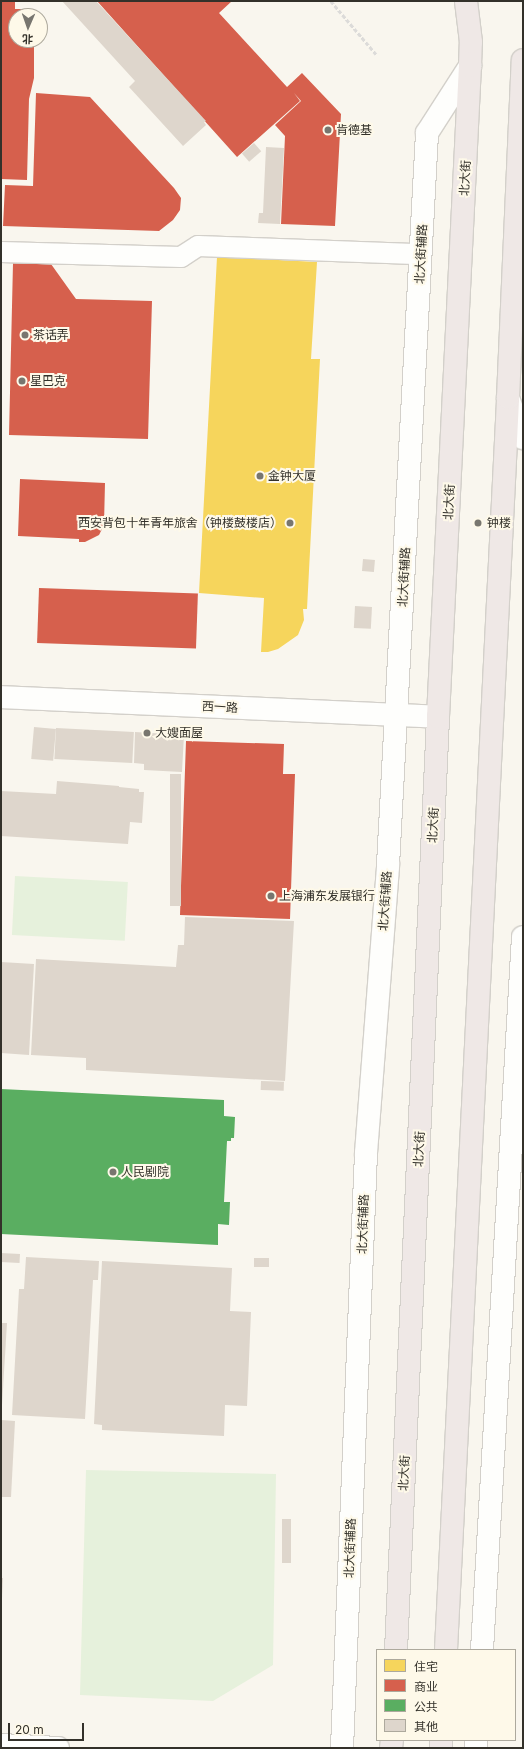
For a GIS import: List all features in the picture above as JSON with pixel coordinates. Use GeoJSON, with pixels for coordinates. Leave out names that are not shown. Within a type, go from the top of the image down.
{"type":"FeatureCollection","features":[{"type":"Feature","properties":{"kind":"main road","name":"北大街"},"geometry":{"type":"LineString","coordinates":[[396,1649],[438,717],[470,66],[471,42],[466,1]]}},
{"type":"Feature","properties":{"kind":"main road"},"geometry":{"type":"LineString","coordinates":[[446,1649],[508,398],[523,60]]}},
{"type":"Feature","properties":{"kind":"street","name":"北大街辅路"},"geometry":{"type":"LineString","coordinates":[[342,1748],[366,1153],[388,865],[397,715],[427,133],[470,66]]}},
{"type":"Feature","properties":{"kind":"street"},"geometry":{"type":"LineString","coordinates":[[1,252],[181,257],[198,246],[421,254]]}},
{"type":"Feature","properties":{"kind":"street"},"geometry":{"type":"LineString","coordinates":[[508,398],[523,438]]}},
{"type":"Feature","properties":{"kind":"street","name":"西一路"},"geometry":{"type":"LineString","coordinates":[[1,697],[438,717]]}},
{"type":"Feature","properties":{"kind":"street"},"geometry":{"type":"LineString","coordinates":[[482,1649],[523,937]]}},
{"type":"Feature","properties":{"kind":"street"},"geometry":{"type":"LineString","coordinates":[[1,1745],[58,1748]]}},
{"type":"Feature","properties":{"kind":"path"},"geometry":{"type":"LineString","coordinates":[[331,1],[376,54]]}},
{"type":"Feature","properties":{"kind":"green space"},"geometry":{"type":"Polygon","coordinates":[[[15,876],[128,882],[125,941],[12,935],[15,876]]]}},
{"type":"Feature","properties":{"kind":"green space"},"geometry":{"type":"Polygon","coordinates":[[[86,1470],[276,1474],[273,1665],[213,1701],[80,1695],[86,1470]]]}},
{"type":"Feature","properties":{"kind":"building: 住宅","name":"金钟大厦"},"geometry":{"type":"Polygon","coordinates":[[[217,257],[317,262],[311,359],[320,359],[307,609],[303,609],[304,620],[298,635],[278,649],[268,652],[261,652],[264,598],[199,593],[217,257]]]}},
{"type":"Feature","properties":{"kind":"building: 商业"},"geometry":{"type":"Polygon","coordinates":[[[1,1],[15,1],[15,8],[8,8],[8,48],[34,48],[34,78],[29,99],[27,180],[1,179],[1,1]]]}},
{"type":"Feature","properties":{"kind":"building: 商业"},"geometry":{"type":"Polygon","coordinates":[[[97,1],[232,1],[219,13],[287,87],[302,73],[341,114],[335,226],[281,224],[285,136],[275,125],[301,101],[294,93],[300,101],[237,157],[97,1]]]}},
{"type":"Feature","properties":{"kind":"building: 商业"},"geometry":{"type":"Polygon","coordinates":[[[36,93],[90,97],[174,188],[181,198],[180,210],[173,220],[159,231],[3,226],[5,185],[33,186],[36,93]]]}},
{"type":"Feature","properties":{"kind":"building: 商业"},"geometry":{"type":"Polygon","coordinates":[[[13,263],[51,264],[76,299],[152,301],[148,439],[9,435],[13,263]]]}},
{"type":"Feature","properties":{"kind":"building: 商业"},"geometry":{"type":"Polygon","coordinates":[[[20,479],[105,483],[104,525],[99,535],[85,542],[79,542],[79,539],[18,536],[20,479]]]}},
{"type":"Feature","properties":{"kind":"building: 商业"},"geometry":{"type":"Polygon","coordinates":[[[39,588],[198,594],[196,649],[37,643],[39,588]]]}},
{"type":"Feature","properties":{"kind":"building: 商业"},"geometry":{"type":"Polygon","coordinates":[[[186,741],[284,744],[283,774],[295,774],[290,919],[180,915],[186,741]]]}},
{"type":"Feature","properties":{"kind":"building: 公共","name":"人民剧院"},"geometry":{"type":"Polygon","coordinates":[[[1,1089],[224,1100],[224,1116],[235,1117],[234,1138],[231,1138],[231,1141],[227,1141],[224,1202],[230,1202],[229,1225],[218,1224],[218,1245],[1,1234],[1,1089]]]}},
{"type":"Feature","properties":{"kind":"building: 其他"},"geometry":{"type":"Polygon","coordinates":[[[62,1],[96,1],[206,121],[204,122],[206,125],[183,146],[129,87],[135,81],[62,1]]]}},
{"type":"Feature","properties":{"kind":"building: 其他"},"geometry":{"type":"Polygon","coordinates":[[[254,143],[261,151],[249,162],[242,153],[254,143]]]}},
{"type":"Feature","properties":{"kind":"building: 其他"},"geometry":{"type":"Polygon","coordinates":[[[266,147],[284,148],[280,224],[258,223],[259,213],[263,213],[266,147]]]}},
{"type":"Feature","properties":{"kind":"building: 其他"},"geometry":{"type":"Polygon","coordinates":[[[363,559],[375,560],[374,572],[362,571],[363,559]]]}},
{"type":"Feature","properties":{"kind":"building: 其他"},"geometry":{"type":"Polygon","coordinates":[[[355,606],[372,607],[371,629],[354,628],[355,606]]]}},
{"type":"Feature","properties":{"kind":"building: 其他"},"geometry":{"type":"Polygon","coordinates":[[[34,727],[56,729],[53,761],[31,759],[34,727]]]}},
{"type":"Feature","properties":{"kind":"building: 其他"},"geometry":{"type":"Polygon","coordinates":[[[56,728],[134,732],[132,763],[54,759],[56,728]]]}},
{"type":"Feature","properties":{"kind":"building: 其他"},"geometry":{"type":"Polygon","coordinates":[[[135,732],[184,735],[182,772],[144,770],[144,764],[134,763],[135,732]]]}},
{"type":"Feature","properties":{"kind":"building: 其他"},"geometry":{"type":"Polygon","coordinates":[[[170,774],[181,774],[181,906],[170,906],[170,774]]]}},
{"type":"Feature","properties":{"kind":"building: 其他"},"geometry":{"type":"Polygon","coordinates":[[[57,781],[119,786],[139,789],[139,792],[144,792],[142,823],[130,822],[128,844],[1,836],[1,791],[56,794],[57,781]]]}},
{"type":"Feature","properties":{"kind":"building: 其他"},"geometry":{"type":"Polygon","coordinates":[[[185,917],[294,921],[285,1081],[86,1070],[86,1058],[31,1055],[36,959],[176,967],[178,945],[184,945],[185,917]]]}},
{"type":"Feature","properties":{"kind":"building: 其他"},"geometry":{"type":"Polygon","coordinates":[[[1,962],[34,964],[29,1055],[1,1053],[1,962]]]}},
{"type":"Feature","properties":{"kind":"building: 其他"},"geometry":{"type":"Polygon","coordinates":[[[261,1081],[284,1082],[284,1091],[261,1090],[261,1081]]]}},
{"type":"Feature","properties":{"kind":"building: 其他"},"geometry":{"type":"Polygon","coordinates":[[[1,1253],[20,1254],[20,1263],[1,1262],[1,1253]]]}},
{"type":"Feature","properties":{"kind":"building: 其他"},"geometry":{"type":"Polygon","coordinates":[[[26,1257],[99,1261],[98,1280],[93,1280],[85,1419],[12,1415],[19,1289],[24,1289],[26,1257]]]}},
{"type":"Feature","properties":{"kind":"building: 其他"},"geometry":{"type":"Polygon","coordinates":[[[254,1258],[269,1258],[269,1267],[254,1267],[254,1258]]]}},
{"type":"Feature","properties":{"kind":"building: 其他"},"geometry":{"type":"Polygon","coordinates":[[[102,1261],[232,1268],[230,1311],[251,1312],[247,1406],[225,1405],[224,1436],[102,1430],[102,1425],[94,1424],[102,1261]]]}},
{"type":"Feature","properties":{"kind":"building: 其他"},"geometry":{"type":"Polygon","coordinates":[[[1,1323],[7,1323],[2,1405],[1,1405],[1,1323]]]}},
{"type":"Feature","properties":{"kind":"building: 其他"},"geometry":{"type":"Polygon","coordinates":[[[1,1420],[15,1421],[11,1497],[1,1497],[1,1420]]]}},
{"type":"Feature","properties":{"kind":"building: 其他"},"geometry":{"type":"Polygon","coordinates":[[[282,1519],[291,1519],[291,1563],[282,1563],[282,1519]]]}},
{"type":"Feature","properties":{"kind":"building: 其他"},"geometry":{"type":"Polygon","coordinates":[[[1,1578],[3,1578],[2,1598],[1,1598],[1,1578]]]}},
{"type":"Feature","properties":{"kind":"place","name":"肯德基"},"geometry":{"type":"Point","coordinates":[328,130]}},
{"type":"Feature","properties":{"kind":"place","name":"茶话弄"},"geometry":{"type":"Point","coordinates":[25,335]}},
{"type":"Feature","properties":{"kind":"place","name":"星巴克"},"geometry":{"type":"Point","coordinates":[22,381]}},
{"type":"Feature","properties":{"kind":"place","name":"金钟大厦"},"geometry":{"type":"Point","coordinates":[260,476]}},
{"type":"Feature","properties":{"kind":"place","name":"西安背包十年青年旅舍（钟楼鼓楼店）"},"geometry":{"type":"Point","coordinates":[290,523]}},
{"type":"Feature","properties":{"kind":"place","name":"钟楼"},"geometry":{"type":"Point","coordinates":[478,523]}},
{"type":"Feature","properties":{"kind":"place","name":"大嫂面屋"},"geometry":{"type":"Point","coordinates":[147,733]}},
{"type":"Feature","properties":{"kind":"place","name":"上海浦东发展银行"},"geometry":{"type":"Point","coordinates":[271,896]}},
{"type":"Feature","properties":{"kind":"place","name":"人民剧院"},"geometry":{"type":"Point","coordinates":[113,1172]}}]}
